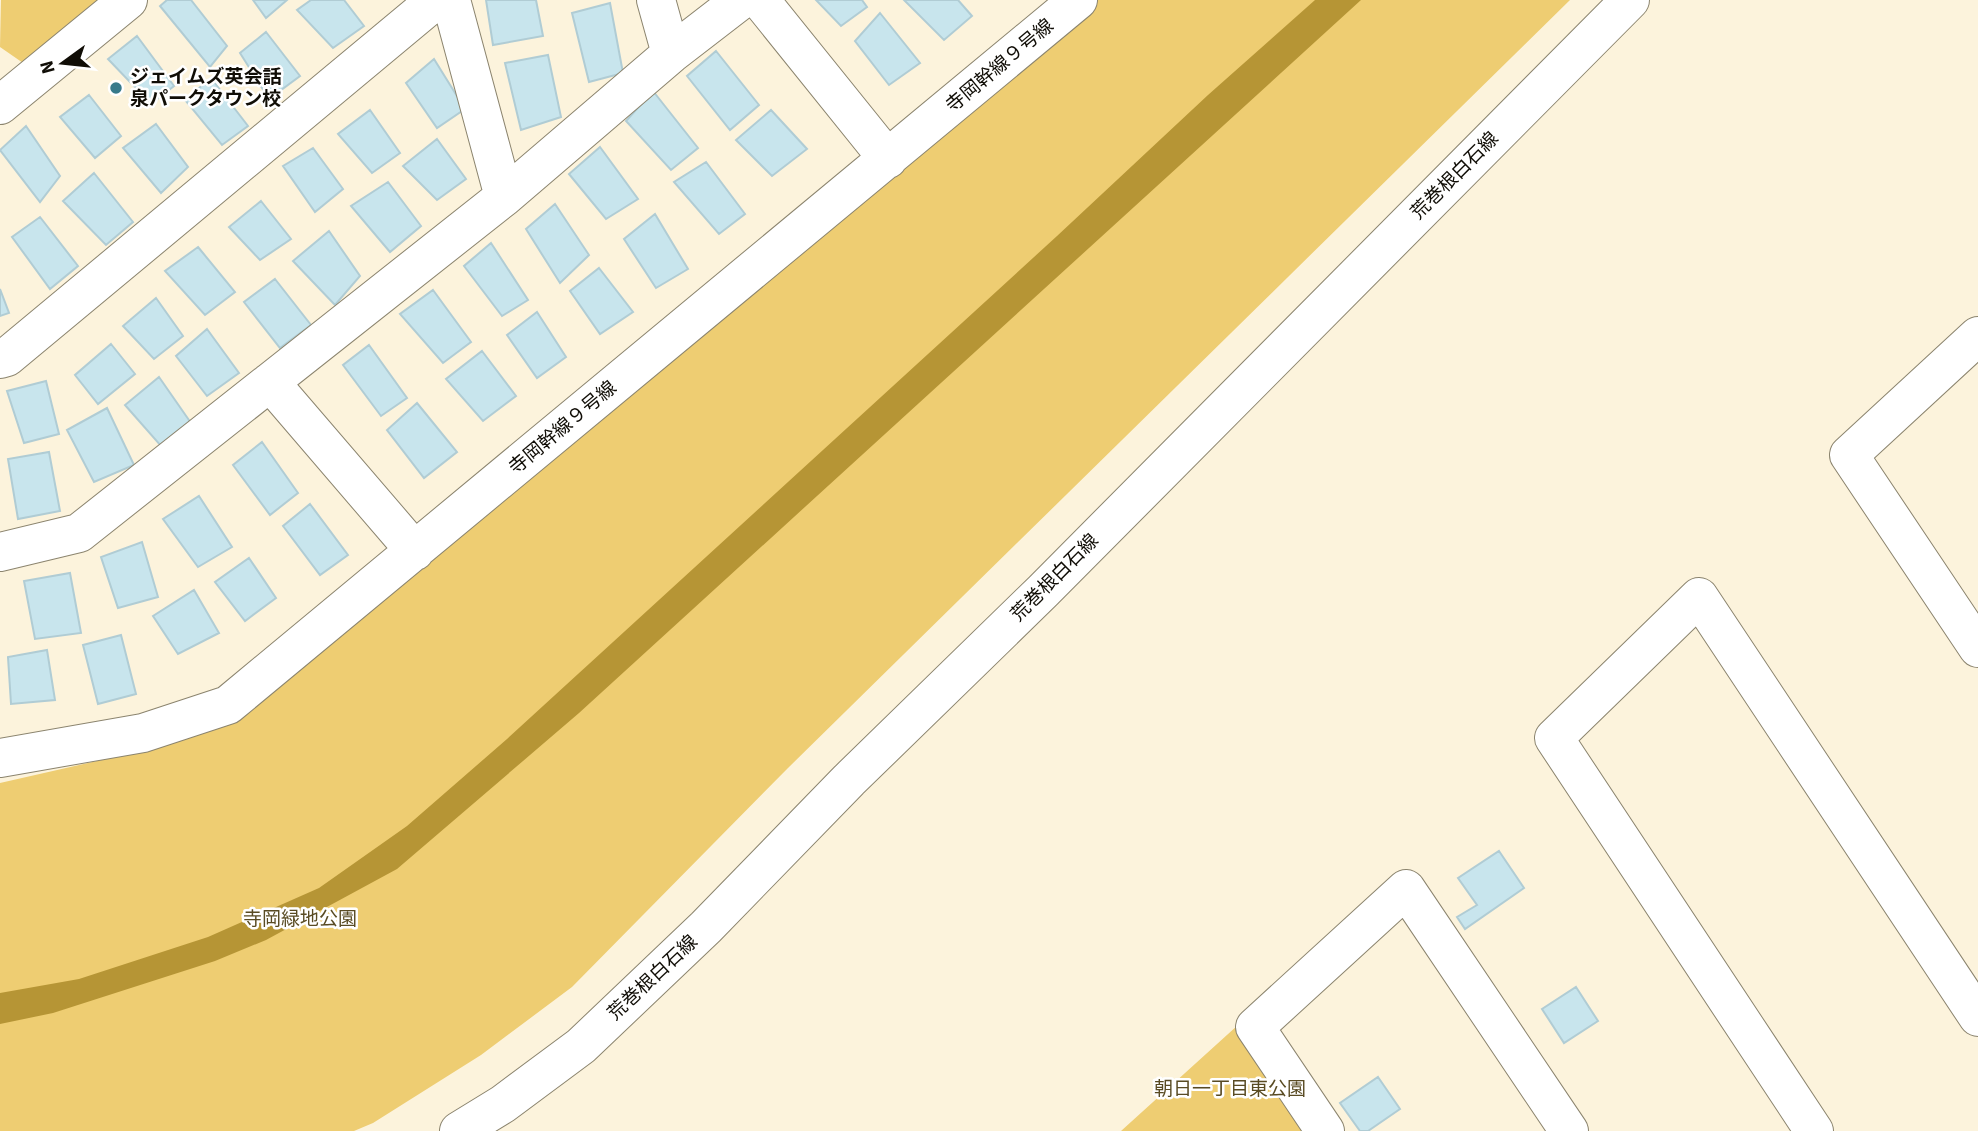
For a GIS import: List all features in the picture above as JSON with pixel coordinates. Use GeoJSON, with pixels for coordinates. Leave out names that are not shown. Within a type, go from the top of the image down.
{"type":"FeatureCollection","features":[{"type":"Feature","properties":{"kind":"street"},"geometry":{"type":"LineString","coordinates":[[0,105],[128,0]]}},
{"type":"Feature","properties":{"kind":"street"},"geometry":{"type":"LineString","coordinates":[[0,359],[7,357],[436,0]]}},
{"type":"Feature","properties":{"kind":"street"},"geometry":{"type":"LineString","coordinates":[[451,0],[504,197]]}},
{"type":"Feature","properties":{"kind":"street"},"geometry":{"type":"LineString","coordinates":[[656,0],[671,54]]}},
{"type":"Feature","properties":{"kind":"street"},"geometry":{"type":"LineString","coordinates":[[0,552],[79,533],[504,197],[671,54],[741,0]]}},
{"type":"Feature","properties":{"kind":"street"},"geometry":{"type":"LineString","coordinates":[[760,0],[888,159]]}},
{"type":"Feature","properties":{"kind":"street","name":"寺岡幹線９号線"},"geometry":{"type":"LineString","coordinates":[[0,758],[143,733],[228,705],[1079,0]]}},
{"type":"Feature","properties":{"kind":"street","name":"荒巻根白石線"},"geometry":{"type":"LineString","coordinates":[[459,1131],[503,1104],[581,1046],[706,927],[849,780],[1042,591],[1630,0]]}},
{"type":"Feature","properties":{"kind":"street"},"geometry":{"type":"LineString","coordinates":[[1978,336],[1849,455],[1978,648]]}},
{"type":"Feature","properties":{"kind":"street"},"geometry":{"type":"LineString","coordinates":[[271,382],[415,551]]}},
{"type":"Feature","properties":{"kind":"street"},"geometry":{"type":"LineString","coordinates":[[1814,1131],[1554,738],[1699,597],[1978,1017]]}},
{"type":"Feature","properties":{"kind":"street"},"geometry":{"type":"LineString","coordinates":[[1325,1131],[1255,1027],[1406,889],[1569,1131]]}},
{"type":"Feature","properties":{"kind":"green space"},"geometry":{"type":"Polygon","coordinates":[[[1,0],[101,0],[26,65],[0,47],[1,0]]]}},
{"type":"Feature","properties":{"kind":"green space","name":"寺岡緑地公園"},"geometry":{"type":"Polygon","coordinates":[[[1098,0],[1570,0],[788,768],[572,987],[481,1055],[373,1123],[354,1131],[0,1131],[0,783],[132,753],[237,717],[1098,0]]]}},
{"type":"Feature","properties":{"kind":"green space","name":"朝日一丁目東公園"},"geometry":{"type":"Polygon","coordinates":[[[1238,1025],[1308,1131],[1121,1131],[1238,1025]]]}},
{"type":"Feature","properties":{"kind":"shaded area"},"geometry":{"type":"Polygon","coordinates":[[[1315,0],[1361,0],[579,713],[397,869],[266,940],[215,961],[53,1013],[0,1024],[0,993],[79,979],[208,937],[319,888],[407,826],[507,739],[1208,95],[1315,0]]]}},
{"type":"Feature","properties":{"kind":"building"},"geometry":{"type":"Polygon","coordinates":[[[167,0],[191,0],[227,46],[210,67],[160,6],[167,0]]]}},
{"type":"Feature","properties":{"kind":"building"},"geometry":{"type":"Polygon","coordinates":[[[253,0],[287,0],[266,18],[253,0]]]}},
{"type":"Feature","properties":{"kind":"building"},"geometry":{"type":"Polygon","coordinates":[[[311,0],[344,0],[364,26],[333,48],[297,10],[311,0]]]}},
{"type":"Feature","properties":{"kind":"building"},"geometry":{"type":"Polygon","coordinates":[[[486,0],[536,0],[543,36],[493,45],[486,0]]]}},
{"type":"Feature","properties":{"kind":"building"},"geometry":{"type":"Polygon","coordinates":[[[816,0],[862,0],[867,7],[841,26],[816,0]]]}},
{"type":"Feature","properties":{"kind":"building"},"geometry":{"type":"Polygon","coordinates":[[[904,0],[958,0],[972,16],[944,40],[904,0]]]}},
{"type":"Feature","properties":{"kind":"building"},"geometry":{"type":"Polygon","coordinates":[[[610,3],[623,73],[589,82],[572,13],[610,3]]]}},
{"type":"Feature","properties":{"kind":"building"},"geometry":{"type":"Polygon","coordinates":[[[880,13],[920,63],[889,85],[855,41],[880,13]]]}},
{"type":"Feature","properties":{"kind":"building"},"geometry":{"type":"Polygon","coordinates":[[[266,32],[300,76],[269,99],[240,53],[266,32]]]}},
{"type":"Feature","properties":{"kind":"building"},"geometry":{"type":"Polygon","coordinates":[[[137,36],[174,86],[151,104],[108,59],[137,36]]]}},
{"type":"Feature","properties":{"kind":"building"},"geometry":{"type":"Polygon","coordinates":[[[716,51],[759,105],[730,130],[687,76],[716,51]]]}},
{"type":"Feature","properties":{"kind":"building"},"geometry":{"type":"Polygon","coordinates":[[[548,55],[561,117],[521,130],[505,63],[548,55]]]}},
{"type":"Feature","properties":{"kind":"building"},"geometry":{"type":"Polygon","coordinates":[[[434,59],[465,109],[437,128],[406,83],[434,59]]]}},
{"type":"Feature","properties":{"kind":"building"},"geometry":{"type":"Polygon","coordinates":[[[211,78],[248,126],[222,145],[185,100],[211,78]]]}},
{"type":"Feature","properties":{"kind":"building"},"geometry":{"type":"Polygon","coordinates":[[[653,91],[698,148],[671,170],[626,121],[653,91]]]}},
{"type":"Feature","properties":{"kind":"building"},"geometry":{"type":"Polygon","coordinates":[[[89,95],[121,136],[95,158],[60,117],[89,95]]]}},
{"type":"Feature","properties":{"kind":"building"},"geometry":{"type":"Polygon","coordinates":[[[370,110],[400,153],[372,173],[338,134],[370,110]]]}},
{"type":"Feature","properties":{"kind":"building"},"geometry":{"type":"Polygon","coordinates":[[[771,110],[807,149],[772,176],[736,140],[771,110]]]}},
{"type":"Feature","properties":{"kind":"building"},"geometry":{"type":"Polygon","coordinates":[[[156,124],[188,167],[161,193],[123,148],[156,124]]]}},
{"type":"Feature","properties":{"kind":"building"},"geometry":{"type":"Polygon","coordinates":[[[26,126],[60,176],[40,202],[0,150],[26,126]]]}},
{"type":"Feature","properties":{"kind":"building"},"geometry":{"type":"Polygon","coordinates":[[[437,139],[466,179],[437,200],[403,166],[437,139]]]}},
{"type":"Feature","properties":{"kind":"building"},"geometry":{"type":"Polygon","coordinates":[[[600,147],[638,199],[606,219],[569,174],[600,147]]]}},
{"type":"Feature","properties":{"kind":"building"},"geometry":{"type":"Polygon","coordinates":[[[313,148],[343,189],[315,212],[283,166],[313,148]]]}},
{"type":"Feature","properties":{"kind":"building"},"geometry":{"type":"Polygon","coordinates":[[[706,162],[745,214],[719,234],[674,182],[706,162]]]}},
{"type":"Feature","properties":{"kind":"building"},"geometry":{"type":"Polygon","coordinates":[[[94,173],[133,222],[106,245],[63,201],[94,173]]]}},
{"type":"Feature","properties":{"kind":"building"},"geometry":{"type":"Polygon","coordinates":[[[388,182],[421,226],[390,252],[351,206],[388,182]]]}},
{"type":"Feature","properties":{"kind":"building"},"geometry":{"type":"Polygon","coordinates":[[[261,201],[291,239],[260,260],[229,227],[261,201]]]}},
{"type":"Feature","properties":{"kind":"building"},"geometry":{"type":"Polygon","coordinates":[[[555,204],[589,255],[560,283],[526,229],[555,204]]]}},
{"type":"Feature","properties":{"kind":"building"},"geometry":{"type":"Polygon","coordinates":[[[655,214],[688,269],[656,288],[624,239],[655,214]]]}},
{"type":"Feature","properties":{"kind":"building"},"geometry":{"type":"Polygon","coordinates":[[[40,217],[78,266],[50,289],[12,237],[40,217]]]}},
{"type":"Feature","properties":{"kind":"building"},"geometry":{"type":"Polygon","coordinates":[[[329,231],[360,276],[335,305],[293,261],[329,231]]]}},
{"type":"Feature","properties":{"kind":"building"},"geometry":{"type":"Polygon","coordinates":[[[491,243],[528,300],[502,316],[464,266],[491,243]]]}},
{"type":"Feature","properties":{"kind":"building"},"geometry":{"type":"Polygon","coordinates":[[[198,247],[235,292],[205,315],[165,271],[198,247]]]}},
{"type":"Feature","properties":{"kind":"building"},"geometry":{"type":"Polygon","coordinates":[[[599,268],[633,312],[600,334],[570,291],[599,268]]]}},
{"type":"Feature","properties":{"kind":"building"},"geometry":{"type":"Polygon","coordinates":[[[275,279],[311,325],[280,348],[244,302],[275,279]]]}},
{"type":"Feature","properties":{"kind":"building"},"geometry":{"type":"Polygon","coordinates":[[[0,289],[9,313],[0,316],[0,289]]]}},
{"type":"Feature","properties":{"kind":"building"},"geometry":{"type":"Polygon","coordinates":[[[433,290],[471,342],[443,363],[400,314],[433,290]]]}},
{"type":"Feature","properties":{"kind":"building"},"geometry":{"type":"Polygon","coordinates":[[[156,298],[183,336],[154,359],[123,326],[156,298]]]}},
{"type":"Feature","properties":{"kind":"building"},"geometry":{"type":"Polygon","coordinates":[[[537,312],[566,357],[537,378],[507,335],[537,312]]]}},
{"type":"Feature","properties":{"kind":"building"},"geometry":{"type":"Polygon","coordinates":[[[207,329],[239,373],[207,396],[176,356],[207,329]]]}},
{"type":"Feature","properties":{"kind":"building"},"geometry":{"type":"Polygon","coordinates":[[[111,344],[135,374],[98,404],[75,375],[111,344]]]}},
{"type":"Feature","properties":{"kind":"building"},"geometry":{"type":"Polygon","coordinates":[[[369,345],[407,398],[381,416],[343,365],[369,345]]]}},
{"type":"Feature","properties":{"kind":"building"},"geometry":{"type":"Polygon","coordinates":[[[482,351],[516,396],[483,421],[446,379],[482,351]]]}},
{"type":"Feature","properties":{"kind":"building"},"geometry":{"type":"Polygon","coordinates":[[[159,377],[191,423],[161,446],[125,405],[159,377]]]}},
{"type":"Feature","properties":{"kind":"building"},"geometry":{"type":"Polygon","coordinates":[[[46,381],[59,434],[24,443],[7,391],[46,381]]]}},
{"type":"Feature","properties":{"kind":"building"},"geometry":{"type":"Polygon","coordinates":[[[417,403],[457,452],[424,478],[387,430],[417,403]]]}},
{"type":"Feature","properties":{"kind":"building"},"geometry":{"type":"Polygon","coordinates":[[[107,408],[134,465],[94,482],[67,430],[107,408]]]}},
{"type":"Feature","properties":{"kind":"building"},"geometry":{"type":"Polygon","coordinates":[[[262,442],[298,493],[270,515],[233,465],[262,442]]]}},
{"type":"Feature","properties":{"kind":"building"},"geometry":{"type":"Polygon","coordinates":[[[49,452],[60,511],[18,519],[8,459],[49,452]]]}},
{"type":"Feature","properties":{"kind":"building"},"geometry":{"type":"Polygon","coordinates":[[[199,496],[232,547],[198,567],[163,519],[199,496]]]}},
{"type":"Feature","properties":{"kind":"building"},"geometry":{"type":"Polygon","coordinates":[[[310,504],[348,555],[320,575],[283,526],[310,504]]]}},
{"type":"Feature","properties":{"kind":"building"},"geometry":{"type":"Polygon","coordinates":[[[142,542],[158,597],[118,608],[101,557],[142,542]]]}},
{"type":"Feature","properties":{"kind":"building"},"geometry":{"type":"Polygon","coordinates":[[[249,558],[276,598],[245,621],[215,582],[249,558]]]}},
{"type":"Feature","properties":{"kind":"building"},"geometry":{"type":"Polygon","coordinates":[[[70,573],[81,633],[35,639],[24,581],[70,573]]]}},
{"type":"Feature","properties":{"kind":"building"},"geometry":{"type":"Polygon","coordinates":[[[194,590],[219,633],[178,654],[153,616],[194,590]]]}},
{"type":"Feature","properties":{"kind":"building"},"geometry":{"type":"Polygon","coordinates":[[[121,635],[136,694],[98,704],[83,645],[121,635]]]}},
{"type":"Feature","properties":{"kind":"building"},"geometry":{"type":"Polygon","coordinates":[[[47,650],[55,700],[11,704],[8,657],[47,650]]]}},
{"type":"Feature","properties":{"kind":"building"},"geometry":{"type":"Polygon","coordinates":[[[1499,851],[1524,888],[1465,929],[1457,917],[1477,905],[1458,878],[1499,851]]]}},
{"type":"Feature","properties":{"kind":"building"},"geometry":{"type":"Polygon","coordinates":[[[1576,987],[1598,1021],[1564,1043],[1542,1009],[1576,987]]]}},
{"type":"Feature","properties":{"kind":"building"},"geometry":{"type":"Polygon","coordinates":[[[1378,1077],[1400,1109],[1368,1131],[1360,1131],[1340,1103],[1378,1077]]]}},
{"type":"Feature","properties":{"kind":"place","name":"ジェイムズ英会話 泉パークタウン校"},"geometry":{"type":"Point","coordinates":[116,88]}}]}
